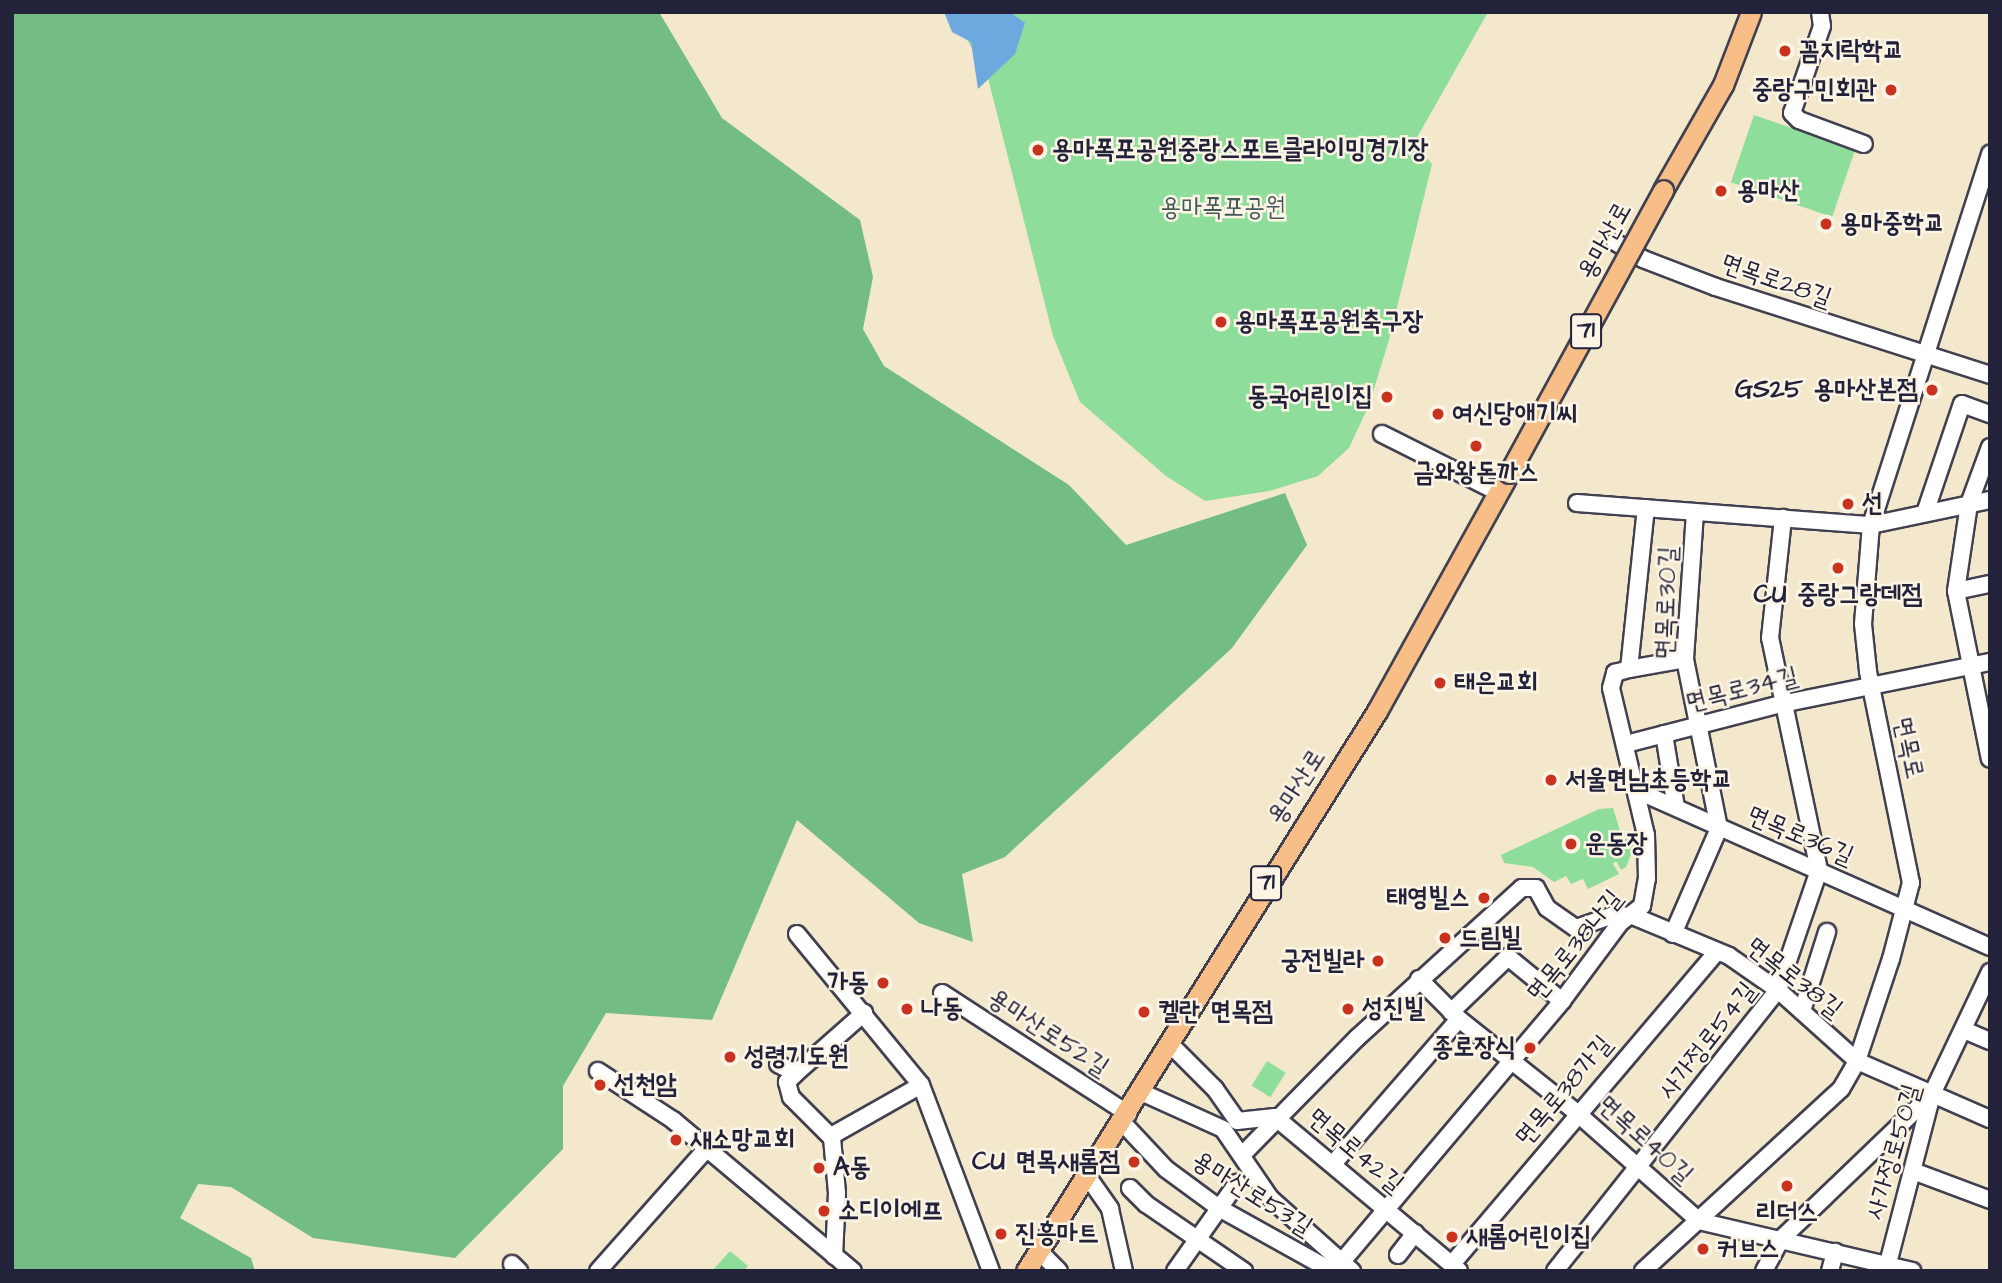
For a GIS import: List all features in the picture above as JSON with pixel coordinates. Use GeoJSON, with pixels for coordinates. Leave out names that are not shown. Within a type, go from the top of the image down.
{"type":"FeatureCollection","features":[{"type":"Feature","properties":{"kind":"main road","name":"용마산로"},"geometry":{"type":"LineString","coordinates":[[1026,1271],[1125,1118],[1250,908],[1377,711],[1723,85],[1751,12]]}},
{"type":"Feature","properties":{"kind":"street"},"geometry":{"type":"LineString","coordinates":[[1820,12],[1822,26],[1792,113],[1799,120],[1864,144]]}},
{"type":"Feature","properties":{"kind":"street","name":"면목로"},"geometry":{"type":"LineString","coordinates":[[1643,1271],[1841,1089],[1857,1061],[1911,883],[1871,686],[1863,624],[1871,524],[1990,154]]}},
{"type":"Feature","properties":{"kind":"street","name":"면목로28길"},"geometry":{"type":"LineString","coordinates":[[1615,242],[1643,259],[1716,287],[1990,375]]}},
{"type":"Feature","properties":{"kind":"street"},"geometry":{"type":"LineString","coordinates":[[1925,513],[1962,404],[1990,414]]}},
{"type":"Feature","properties":{"kind":"street"},"geometry":{"type":"LineString","coordinates":[[1382,434],[1498,492]]}},
{"type":"Feature","properties":{"kind":"street"},"geometry":{"type":"LineString","coordinates":[[1990,447],[1969,504],[1956,591],[1990,759]]}},
{"type":"Feature","properties":{"kind":"street","name":"면목로30길"},"geometry":{"type":"LineString","coordinates":[[1577,503],[1871,524],[1990,500]]}},
{"type":"Feature","properties":{"kind":"street","name":"면목로38나길"},"geometry":{"type":"LineString","coordinates":[[1340,1268],[1562,1001],[1620,923],[1633,916],[1642,906],[1647,879],[1638,791],[1611,688],[1615,673],[1629,669],[1646,508]]}},
{"type":"Feature","properties":{"kind":"street","name":"면목로30길"},"geometry":{"type":"LineString","coordinates":[[1695,513],[1685,659],[1719,828]]}},
{"type":"Feature","properties":{"kind":"street"},"geometry":{"type":"LineString","coordinates":[[1783,518],[1770,638],[1819,870]]}},
{"type":"Feature","properties":{"kind":"street"},"geometry":{"type":"LineString","coordinates":[[1956,591],[1990,584]]}},
{"type":"Feature","properties":{"kind":"street"},"geometry":{"type":"LineString","coordinates":[[1629,669],[1685,659]]}},
{"type":"Feature","properties":{"kind":"street","name":"면목로34길"},"geometry":{"type":"LineString","coordinates":[[1626,744],[1782,704],[1990,662]]}},
{"type":"Feature","properties":{"kind":"street"},"geometry":{"type":"LineString","coordinates":[[1664,734],[1676,807]]}},
{"type":"Feature","properties":{"kind":"street","name":"면목로36길"},"geometry":{"type":"LineString","coordinates":[[1638,791],[1990,947]]}},
{"type":"Feature","properties":{"kind":"street"},"geometry":{"type":"LineString","coordinates":[[1672,934],[1719,828]]}},
{"type":"Feature","properties":{"kind":"street","name":"사가정로54길"},"geometry":{"type":"LineString","coordinates":[[1555,1271],[1639,1170],[1778,990],[1819,870]]}},
{"type":"Feature","properties":{"kind":"street"},"geometry":{"type":"LineString","coordinates":[[1244,1153],[1275,1117],[1419,979],[1522,888],[1536,888],[1547,908],[1576,928],[1613,915],[1633,916]]}},
{"type":"Feature","properties":{"kind":"street","name":"면목로38길"},"geometry":{"type":"LineString","coordinates":[[1633,916],[1717,951],[1778,990],[1857,1061],[1990,1119]]}},
{"type":"Feature","properties":{"kind":"street"},"geometry":{"type":"LineString","coordinates":[[1802,1011],[1827,932]]}},
{"type":"Feature","properties":{"kind":"street"},"geometry":{"type":"LineString","coordinates":[[797,933],[921,1085],[991,1271]]}},
{"type":"Feature","properties":{"kind":"street","name":"면목로38가길"},"geometry":{"type":"LineString","coordinates":[[1456,1267],[1577,1113],[1717,951]]}},
{"type":"Feature","properties":{"kind":"street"},"geometry":{"type":"LineString","coordinates":[[1333,1164],[1455,1015],[1508,957],[1562,1001]]}},
{"type":"Feature","properties":{"kind":"street","name":"사가정로50길"},"geometry":{"type":"LineString","coordinates":[[1887,1268],[1932,1094],[1990,972]]}},
{"type":"Feature","properties":{"kind":"street","name":"면목로40길"},"geometry":{"type":"LineString","coordinates":[[1419,979],[1455,1015],[1577,1113],[1699,1221]]}},
{"type":"Feature","properties":{"kind":"street","name":"용마산로52길"},"geometry":{"type":"LineString","coordinates":[[942,993],[1125,1118]]}},
{"type":"Feature","properties":{"kind":"street"},"geometry":{"type":"LineString","coordinates":[[834,1256],[837,1193],[831,1136],[791,1097],[787,1082],[864,1013]]}},
{"type":"Feature","properties":{"kind":"street"},"geometry":{"type":"LineString","coordinates":[[1964,1030],[1990,1041]]}},
{"type":"Feature","properties":{"kind":"street","name":"면목로42길"},"geometry":{"type":"LineString","coordinates":[[1170,1044],[1215,1088],[1237,1121],[1275,1117],[1456,1267]]}},
{"type":"Feature","properties":{"kind":"street"},"geometry":{"type":"LineString","coordinates":[[778,1065],[796,1073]]}},
{"type":"Feature","properties":{"kind":"street"},"geometry":{"type":"LineString","coordinates":[[598,1071],[660,1110],[708,1147],[853,1271]]}},
{"type":"Feature","properties":{"kind":"street"},"geometry":{"type":"LineString","coordinates":[[831,1136],[921,1085]]}},
{"type":"Feature","properties":{"kind":"street"},"geometry":{"type":"LineString","coordinates":[[1141,1092],[1223,1129],[1244,1153],[1270,1198],[1340,1268]]}},
{"type":"Feature","properties":{"kind":"street"},"geometry":{"type":"LineString","coordinates":[[1764,1271],[1781,1239],[1932,1094]]}},
{"type":"Feature","properties":{"kind":"street","name":"용마산로53길"},"geometry":{"type":"LineString","coordinates":[[1125,1118],[1166,1169],[1219,1208],[1340,1268]]}},
{"type":"Feature","properties":{"kind":"street"},"geometry":{"type":"LineString","coordinates":[[598,1271],[708,1147]]}},
{"type":"Feature","properties":{"kind":"street"},"geometry":{"type":"LineString","coordinates":[[1913,1171],[1990,1200]]}},
{"type":"Feature","properties":{"kind":"street"},"geometry":{"type":"LineString","coordinates":[[1088,1177],[1110,1209],[1124,1271]]}},
{"type":"Feature","properties":{"kind":"street"},"geometry":{"type":"LineString","coordinates":[[1175,1271],[1237,1183]]}},
{"type":"Feature","properties":{"kind":"street"},"geometry":{"type":"LineString","coordinates":[[1130,1188],[1146,1204],[1244,1271]]}},
{"type":"Feature","properties":{"kind":"street"},"geometry":{"type":"LineString","coordinates":[[1699,1221],[1835,1252],[1887,1268],[1912,1271]]}},
{"type":"Feature","properties":{"kind":"street"},"geometry":{"type":"LineString","coordinates":[[1398,1255],[1415,1233]]}},
{"type":"Feature","properties":{"kind":"street"},"geometry":{"type":"LineString","coordinates":[[1039,1251],[1059,1271]]}},
{"type":"Feature","properties":{"kind":"street"},"geometry":{"type":"LineString","coordinates":[[1830,1271],[1835,1252]]}},
{"type":"Feature","properties":{"kind":"green space"},"geometry":{"type":"Polygon","coordinates":[[[12,12],[659,12],[722,118],[860,220],[873,277],[863,329],[884,366],[1069,485],[1126,545],[1285,493],[1307,545],[1232,648],[1005,857],[962,874],[973,942],[919,923],[797,820],[712,1020],[606,1013],[563,1086],[563,1149],[455,1258],[313,1238],[231,1187],[198,1184],[180,1218],[251,1258],[255,1271],[12,1271],[12,12]]]}},
{"type":"Feature","properties":{"kind":"green space","name":"용마폭포공원"},"geometry":{"type":"Polygon","coordinates":[[[951,12],[1488,12],[1414,143],[1432,164],[1389,340],[1369,405],[1349,448],[1318,476],[1269,491],[1205,501],[1166,476],[1080,402],[1053,336],[987,74],[951,12]]]}},
{"type":"Feature","properties":{"kind":"green space"},"geometry":{"type":"Polygon","coordinates":[[[1754,115],[1855,150],[1832,217],[1731,182],[1754,115]]]}},
{"type":"Feature","properties":{"kind":"green space","name":"운동장"},"geometry":{"type":"Polygon","coordinates":[[[1613,808],[1621,834],[1634,835],[1637,839],[1626,867],[1621,870],[1616,861],[1613,864],[1619,874],[1588,889],[1583,879],[1571,884],[1566,876],[1554,882],[1533,867],[1504,863],[1501,855],[1599,809],[1613,808]]]}},
{"type":"Feature","properties":{"kind":"green space"},"geometry":{"type":"Polygon","coordinates":[[[1267,1061],[1286,1073],[1270,1097],[1252,1086],[1267,1061]]]}},
{"type":"Feature","properties":{"kind":"green space"},"geometry":{"type":"Polygon","coordinates":[[[730,1251],[748,1266],[744,1271],[712,1271],[730,1251]]]}},
{"type":"Feature","properties":{"kind":"water"},"geometry":{"type":"Polygon","coordinates":[[[944,12],[1010,12],[1025,23],[1015,54],[978,89],[971,42],[952,32],[944,12]]]}},
{"type":"Feature","properties":{"kind":"place","name":"꼼지락학교"},"geometry":{"type":"Point","coordinates":[1785,51]}},
{"type":"Feature","properties":{"kind":"place","name":"중랑구민회관"},"geometry":{"type":"Point","coordinates":[1891,90]}},
{"type":"Feature","properties":{"kind":"place","name":"용마폭포공원중랑스포트클라이밍경기장"},"geometry":{"type":"Point","coordinates":[1038,150]}},
{"type":"Feature","properties":{"kind":"place","name":"용마산"},"geometry":{"type":"Point","coordinates":[1721,191]}},
{"type":"Feature","properties":{"kind":"place","name":"용마중학교"},"geometry":{"type":"Point","coordinates":[1826,224]}},
{"type":"Feature","properties":{"kind":"place","name":"용마폭포공원축구장"},"geometry":{"type":"Point","coordinates":[1221,322]}},
{"type":"Feature","properties":{"kind":"place","name":"GS25 용마산본점"},"geometry":{"type":"Point","coordinates":[1932,390]}},
{"type":"Feature","properties":{"kind":"place","name":"동국어린이집"},"geometry":{"type":"Point","coordinates":[1387,397]}},
{"type":"Feature","properties":{"kind":"place","name":"여신당애기씨"},"geometry":{"type":"Point","coordinates":[1438,414]}},
{"type":"Feature","properties":{"kind":"place","name":"금와왕돈까스"},"geometry":{"type":"Point","coordinates":[1476,446]}},
{"type":"Feature","properties":{"kind":"place","name":"선"},"geometry":{"type":"Point","coordinates":[1848,504]}},
{"type":"Feature","properties":{"kind":"place","name":"CU 중랑그랑데점"},"geometry":{"type":"Point","coordinates":[1838,568]}},
{"type":"Feature","properties":{"kind":"place","name":"태은교회"},"geometry":{"type":"Point","coordinates":[1440,683]}},
{"type":"Feature","properties":{"kind":"place","name":"서울면남초등학교"},"geometry":{"type":"Point","coordinates":[1551,780]}},
{"type":"Feature","properties":{"kind":"place","name":"운동장"},"geometry":{"type":"Point","coordinates":[1571,844]}},
{"type":"Feature","properties":{"kind":"place","name":"태영빌스"},"geometry":{"type":"Point","coordinates":[1484,898]}},
{"type":"Feature","properties":{"kind":"place","name":"드림빌"},"geometry":{"type":"Point","coordinates":[1445,938]}},
{"type":"Feature","properties":{"kind":"place","name":"궁전빌라"},"geometry":{"type":"Point","coordinates":[1378,961]}},
{"type":"Feature","properties":{"kind":"place","name":"가동"},"geometry":{"type":"Point","coordinates":[883,983]}},
{"type":"Feature","properties":{"kind":"place","name":"나동"},"geometry":{"type":"Point","coordinates":[907,1009]}},
{"type":"Feature","properties":{"kind":"place","name":"성진빌"},"geometry":{"type":"Point","coordinates":[1348,1009]}},
{"type":"Feature","properties":{"kind":"place","name":"켈란 면목점"},"geometry":{"type":"Point","coordinates":[1144,1012]}},
{"type":"Feature","properties":{"kind":"place","name":"종로장식"},"geometry":{"type":"Point","coordinates":[1530,1048]}},
{"type":"Feature","properties":{"kind":"place","name":"성령기도원"},"geometry":{"type":"Point","coordinates":[730,1057]}},
{"type":"Feature","properties":{"kind":"place","name":"선천암"},"geometry":{"type":"Point","coordinates":[600,1085]}},
{"type":"Feature","properties":{"kind":"place","name":"새소망교회"},"geometry":{"type":"Point","coordinates":[676,1140]}},
{"type":"Feature","properties":{"kind":"place","name":"CU 면목새롬점"},"geometry":{"type":"Point","coordinates":[1134,1162]}},
{"type":"Feature","properties":{"kind":"place","name":"A동"},"geometry":{"type":"Point","coordinates":[819,1168]}},
{"type":"Feature","properties":{"kind":"place","name":"리더스"},"geometry":{"type":"Point","coordinates":[1787,1186]}},
{"type":"Feature","properties":{"kind":"place","name":"소디이에프"},"geometry":{"type":"Point","coordinates":[824,1211]}},
{"type":"Feature","properties":{"kind":"place","name":"진흥마트"},"geometry":{"type":"Point","coordinates":[1001,1234]}},
{"type":"Feature","properties":{"kind":"place","name":"새롬어린이집"},"geometry":{"type":"Point","coordinates":[1452,1237]}},
{"type":"Feature","properties":{"kind":"place","name":"커브스"},"geometry":{"type":"Point","coordinates":[1703,1249]}}]}
